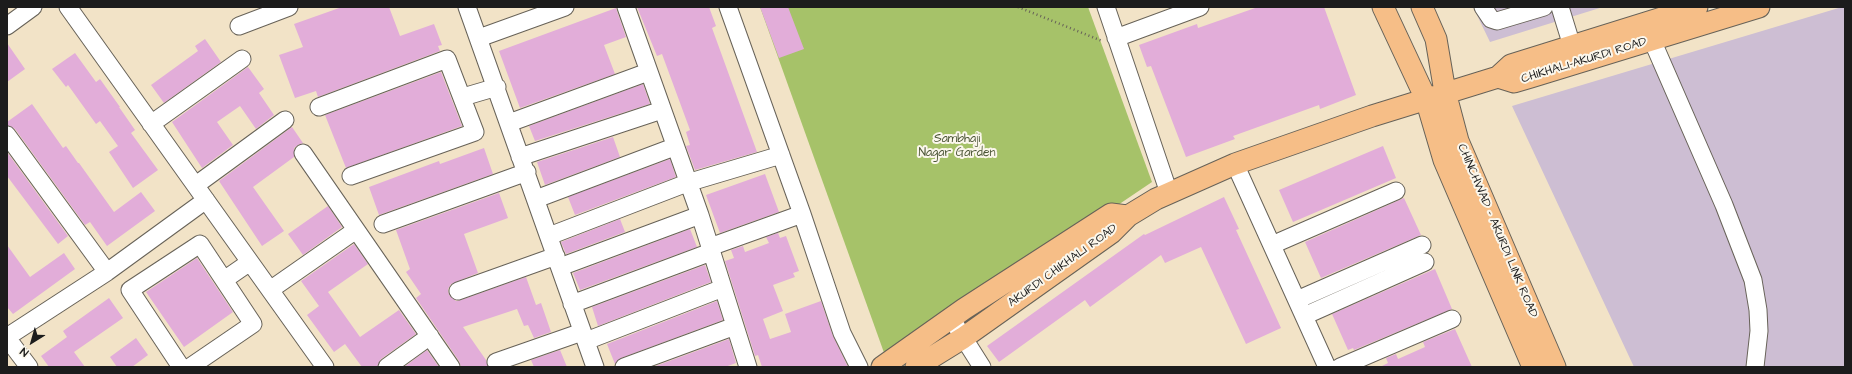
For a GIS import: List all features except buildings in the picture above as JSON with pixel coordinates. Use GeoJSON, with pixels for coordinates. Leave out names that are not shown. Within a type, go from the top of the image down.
{"type":"FeatureCollection","features":[{"type":"Feature","properties":{"kind":"main road"},"geometry":{"type":"LineString","coordinates":[[1383,7],[1436,96]]}},
{"type":"Feature","properties":{"kind":"main road"},"geometry":{"type":"LineString","coordinates":[[1422,7],[1436,39],[1436,96]]}},
{"type":"Feature","properties":{"kind":"main road","name":"CHIKHALI-AKURDI ROAD"},"geometry":{"type":"LineString","coordinates":[[1697,7],[1511,64],[1498,77],[1514,82],[1759,7]]}},
{"type":"Feature","properties":{"kind":"main road","name":"AKURDI CHIKHALI ROAD"},"geometry":{"type":"LineString","coordinates":[[916,367],[963,338],[1111,234],[1127,216],[1169,193],[1235,164],[1372,116],[1498,77]]}},
{"type":"Feature","properties":{"kind":"main road","name":"CHINCHWAD - AKURDI LINK ROAD"},"geometry":{"type":"LineString","coordinates":[[1436,96],[1444,160],[1533,367]]}},
{"type":"Feature","properties":{"kind":"main road","name":"CHINCHWAD - AKURDI LINK ROAD"},"geometry":{"type":"LineString","coordinates":[[1436,96],[1458,141],[1555,367]]}},
{"type":"Feature","properties":{"kind":"main road"},"geometry":{"type":"LineString","coordinates":[[882,367],[951,318],[1111,214],[1127,216]]}},
{"type":"Feature","properties":{"kind":"street"},"geometry":{"type":"LineString","coordinates":[[7,26],[33,7]]}},
{"type":"Feature","properties":{"kind":"street"},"geometry":{"type":"LineString","coordinates":[[68,7],[325,367]]}},
{"type":"Feature","properties":{"kind":"street"},"geometry":{"type":"LineString","coordinates":[[239,26],[289,7]]}},
{"type":"Feature","properties":{"kind":"street"},"geometry":{"type":"LineString","coordinates":[[467,7],[480,38],[523,165],[595,367]]}},
{"type":"Feature","properties":{"kind":"street"},"geometry":{"type":"LineString","coordinates":[[480,38],[565,7]]}},
{"type":"Feature","properties":{"kind":"street"},"geometry":{"type":"LineString","coordinates":[[626,7],[674,147],[700,215],[748,367]]}},
{"type":"Feature","properties":{"kind":"street"},"geometry":{"type":"LineString","coordinates":[[728,7],[802,214],[842,333],[858,367]]}},
{"type":"Feature","properties":{"kind":"street"},"geometry":{"type":"LineString","coordinates":[[1106,7],[1169,193]]}},
{"type":"Feature","properties":{"kind":"street"},"geometry":{"type":"LineString","coordinates":[[1118,42],[1200,7]]}},
{"type":"Feature","properties":{"kind":"street"},"geometry":{"type":"LineString","coordinates":[[1483,7],[1486,14],[1491,19],[1497,21],[1544,7]]}},
{"type":"Feature","properties":{"kind":"street"},"geometry":{"type":"LineString","coordinates":[[1560,7],[1572,46]]}},
{"type":"Feature","properties":{"kind":"street"},"geometry":{"type":"LineString","coordinates":[[1652,40],[1724,205],[1753,280],[1758,310],[1759,331],[1755,367]]}},
{"type":"Feature","properties":{"kind":"street"},"geometry":{"type":"LineString","coordinates":[[320,107],[447,58],[475,132],[351,176]]}},
{"type":"Feature","properties":{"kind":"street"},"geometry":{"type":"LineString","coordinates":[[152,124],[242,59]]}},
{"type":"Feature","properties":{"kind":"street"},"geometry":{"type":"LineString","coordinates":[[509,123],[648,72]]}},
{"type":"Feature","properties":{"kind":"street"},"geometry":{"type":"LineString","coordinates":[[463,97],[497,88]]}},
{"type":"Feature","properties":{"kind":"street"},"geometry":{"type":"LineString","coordinates":[[383,224],[523,165],[662,110]]}},
{"type":"Feature","properties":{"kind":"street"},"geometry":{"type":"LineString","coordinates":[[196,185],[285,120]]}},
{"type":"Feature","properties":{"kind":"street"},"geometry":{"type":"LineString","coordinates":[[7,135],[107,272]]}},
{"type":"Feature","properties":{"kind":"street"},"geometry":{"type":"LineString","coordinates":[[536,199],[674,147]]}},
{"type":"Feature","properties":{"kind":"street"},"geometry":{"type":"LineString","coordinates":[[303,153],[451,367]]}},
{"type":"Feature","properties":{"kind":"street"},"geometry":{"type":"LineString","coordinates":[[549,236],[687,183],[781,155]]}},
{"type":"Feature","properties":{"kind":"street"},"geometry":{"type":"LineString","coordinates":[[1235,164],[1327,367]]}},
{"type":"Feature","properties":{"kind":"street"},"geometry":{"type":"LineString","coordinates":[[1272,245],[1396,191]]}},
{"type":"Feature","properties":{"kind":"street"},"geometry":{"type":"LineString","coordinates":[[29,367],[7,337],[107,272],[206,200]]}},
{"type":"Feature","properties":{"kind":"street"},"geometry":{"type":"LineString","coordinates":[[572,304],[802,214]]}},
{"type":"Feature","properties":{"kind":"street"},"geometry":{"type":"LineString","coordinates":[[458,291],[558,261],[700,215]]}},
{"type":"Feature","properties":{"kind":"street"},"geometry":{"type":"LineString","coordinates":[[270,290],[356,230]]}},
{"type":"Feature","properties":{"kind":"street"},"geometry":{"type":"LineString","coordinates":[[181,367],[130,290],[200,244],[253,324],[190,367]]}},
{"type":"Feature","properties":{"kind":"street"},"geometry":{"type":"LineString","coordinates":[[1297,300],[1422,245]]}},
{"type":"Feature","properties":{"kind":"street"},"geometry":{"type":"LineString","coordinates":[[224,280],[250,262]]}},
{"type":"Feature","properties":{"kind":"street"},"geometry":{"type":"LineString","coordinates":[[1304,316],[1425,262]]}},
{"type":"Feature","properties":{"kind":"street"},"geometry":{"type":"LineString","coordinates":[[496,362],[584,337],[722,288]]}},
{"type":"Feature","properties":{"kind":"street"},"geometry":{"type":"LineString","coordinates":[[951,318],[982,367]]}},
{"type":"Feature","properties":{"kind":"street"},"geometry":{"type":"LineString","coordinates":[[1340,367],[1452,318]]}},
{"type":"Feature","properties":{"kind":"street"},"geometry":{"type":"LineString","coordinates":[[624,367],[735,326]]}},
{"type":"Feature","properties":{"kind":"street"},"geometry":{"type":"LineString","coordinates":[[387,367],[430,336]]}},
{"type":"Feature","properties":{"kind":"path"},"geometry":{"type":"LineString","coordinates":[[1018,7],[1067,28],[1118,42]]}},
{"type":"Feature","properties":{"kind":"shaded area"},"geometry":{"type":"Polygon","coordinates":[[[1473,7],[1603,7],[1490,42],[1473,7]]]}},
{"type":"Feature","properties":{"kind":"shaded area"},"geometry":{"type":"Polygon","coordinates":[[[1845,7],[1845,367],[1634,367],[1512,106],[1845,7]]]}},
{"type":"Feature","properties":{"kind":"green space","name":"Sambhaji Nagar Garden"},"geometry":{"type":"Polygon","coordinates":[[[760,7],[1088,7],[1152,182],[887,361],[760,7]]]}}]}
